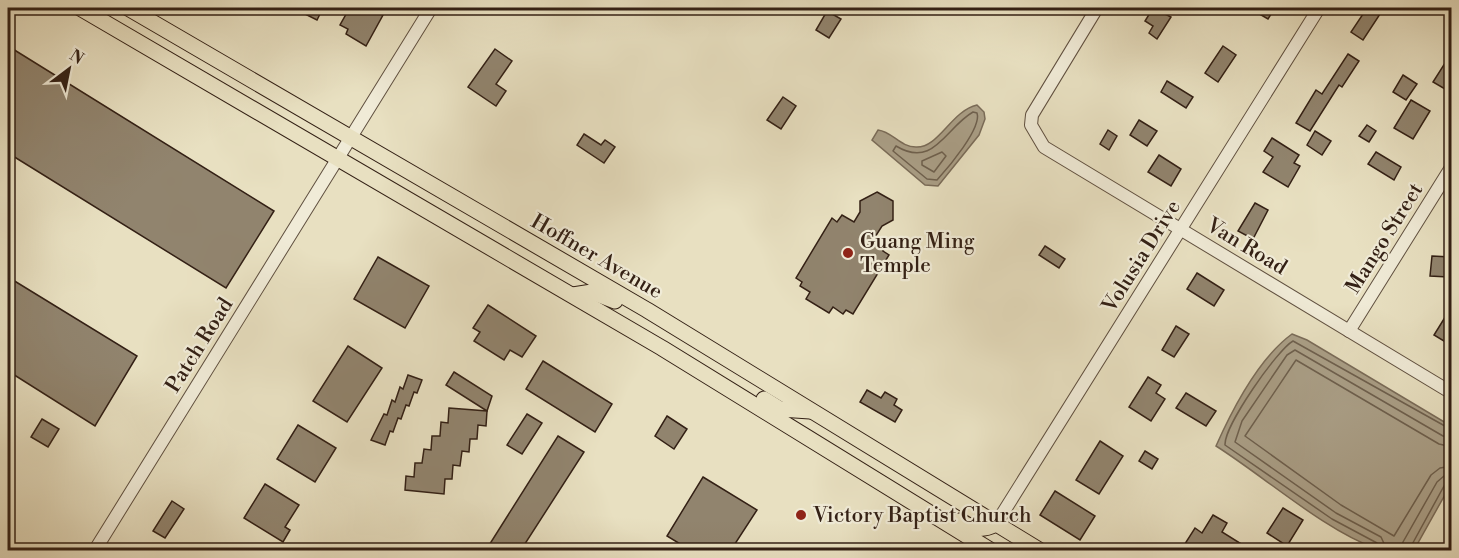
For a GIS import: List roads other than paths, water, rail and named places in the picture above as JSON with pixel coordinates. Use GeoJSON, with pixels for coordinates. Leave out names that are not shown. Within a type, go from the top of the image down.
{"type":"FeatureCollection","features":[{"type":"Feature","properties":{"kind":"main road"},"geometry":{"type":"LineString","coordinates":[[80,8],[726,387],[990,550]]}},
{"type":"Feature","properties":{"kind":"main road","name":"Hoffner Avenue"},"geometry":{"type":"LineString","coordinates":[[128,8],[664,320],[1039,550]]}},
{"type":"Feature","properties":{"kind":"main road"},"geometry":{"type":"LineString","coordinates":[[573,296],[592,292],[604,295],[654,322],[664,320]]}},
{"type":"Feature","properties":{"kind":"main road"},"geometry":{"type":"LineString","coordinates":[[726,387],[745,388],[780,409],[811,411]]}},
{"type":"Feature","properties":{"kind":"main road"},"geometry":{"type":"LineString","coordinates":[[880,483],[901,484],[976,530],[984,530],[996,524]]}},
{"type":"Feature","properties":{"kind":"street","name":"Patch Road"},"geometry":{"type":"LineString","coordinates":[[94,550],[431,8]]}},
{"type":"Feature","properties":{"kind":"street","name":"Van Road"},"geometry":{"type":"LineString","coordinates":[[1097,8],[1038,102],[1031,125],[1044,147],[1452,393]]}},
{"type":"Feature","properties":{"kind":"street","name":"Volusia Drive"},"geometry":{"type":"LineString","coordinates":[[996,524],[1319,8]]}},
{"type":"Feature","properties":{"kind":"street","name":"Mango Street"},"geometry":{"type":"LineString","coordinates":[[1349,331],[1452,166]]}},
{"type":"Feature","properties":{"kind":"water"},"geometry":{"type":"Polygon","coordinates":[[[977,105],[984,112],[985,119],[979,135],[938,186],[925,185],[872,140],[878,130],[910,146],[924,146],[939,136],[960,114],[977,105]]]}},
{"type":"Feature","properties":{"kind":"water"},"geometry":{"type":"Polygon","coordinates":[[[1292,334],[1307,340],[1451,426],[1451,484],[1414,550],[1377,549],[1336,529],[1216,446],[1238,401],[1258,370],[1280,344],[1292,334]]]}},
{"type":"Feature","properties":{"kind":"place","name":"Guang Ming Temple"},"geometry":{"type":"Point","coordinates":[848,253]}},
{"type":"Feature","properties":{"kind":"place","name":"Victory Baptist Church"},"geometry":{"type":"Point","coordinates":[801,515]}}]}
